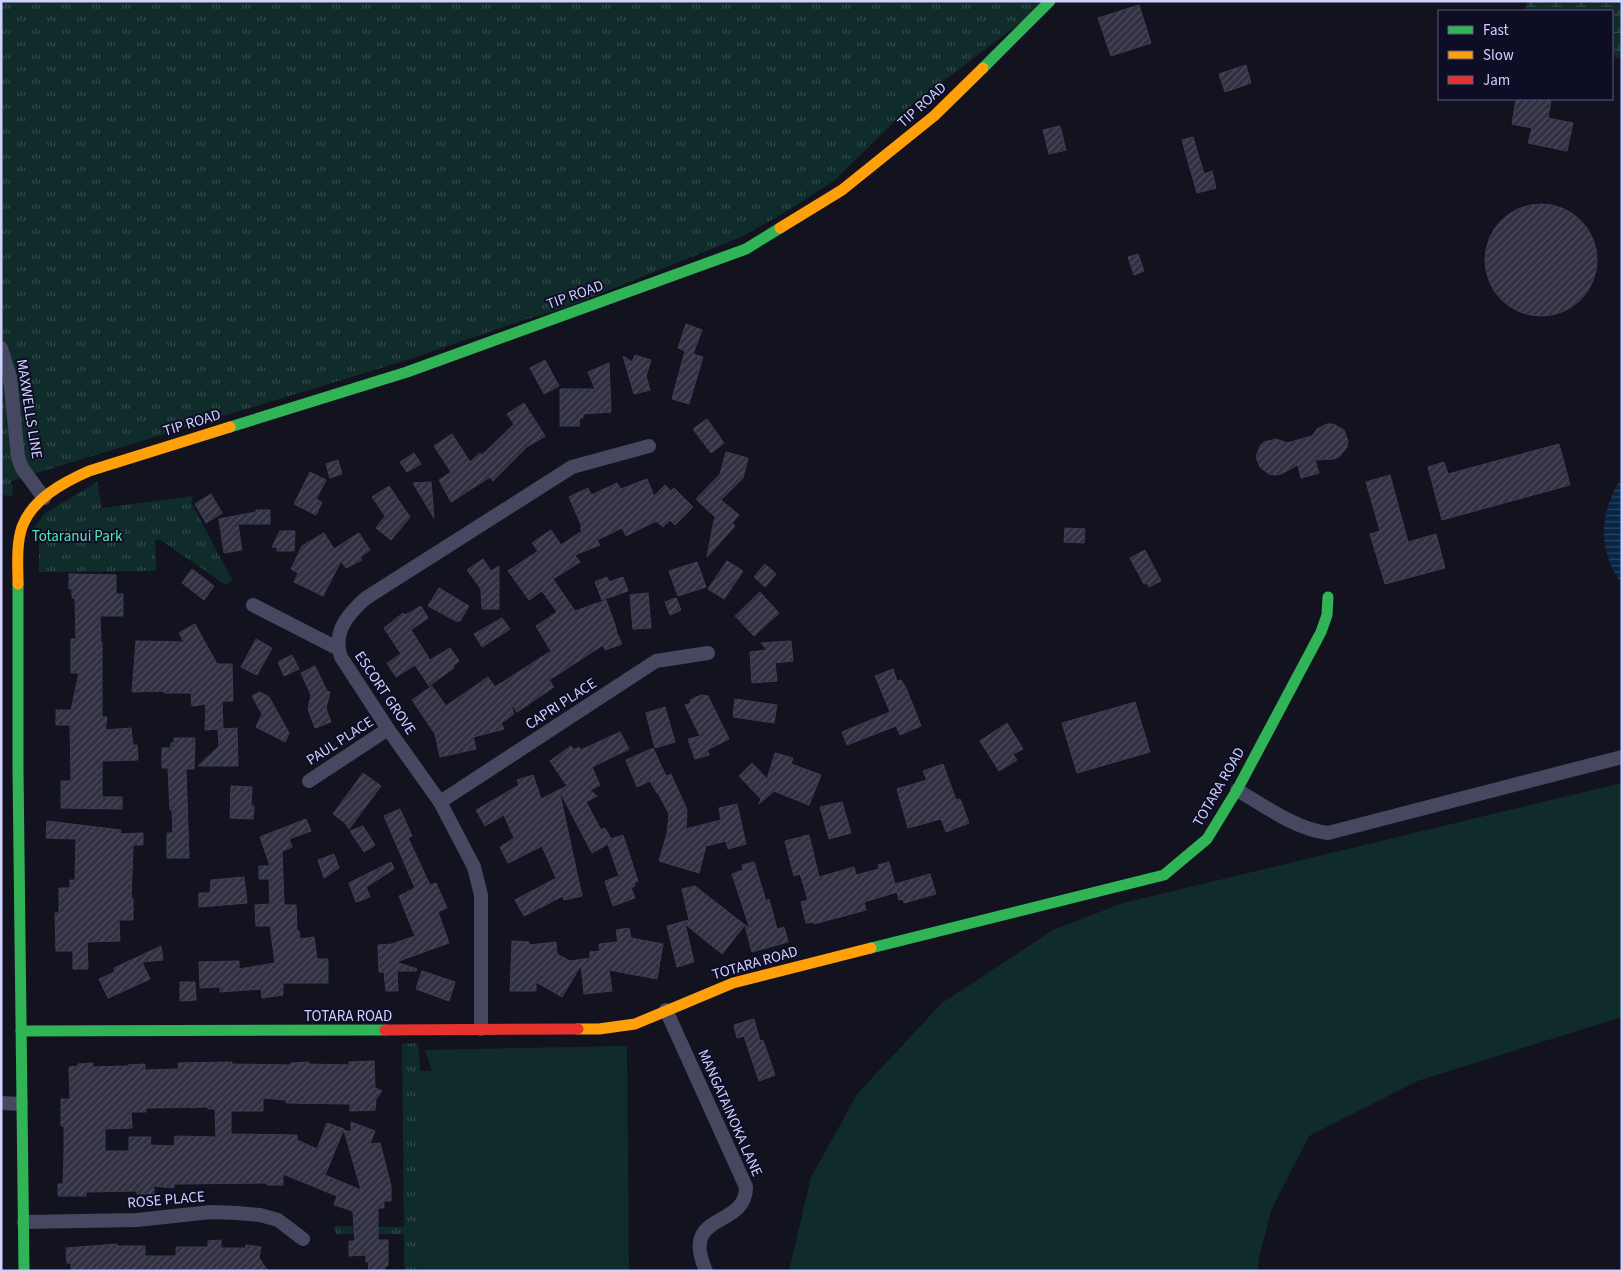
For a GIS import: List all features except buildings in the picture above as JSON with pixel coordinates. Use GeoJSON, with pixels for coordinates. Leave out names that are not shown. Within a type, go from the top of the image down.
{"type":"FeatureCollection","features":[{"type":"Feature","properties":{"kind":"street","name":"TIP ROAD"},"geometry":{"type":"LineString","coordinates":[[44,498],[74,478],[89,471],[407,372],[746,249],[842,190],[934,116],[1050,1]]}},
{"type":"Feature","properties":{"kind":"street","name":"MAXWELLS LINE"},"geometry":{"type":"LineString","coordinates":[[1,348],[10,377],[18,457],[27,476],[44,498]]}},
{"type":"Feature","properties":{"kind":"street","name":"ESCORT GROVE"},"geometry":{"type":"LineString","coordinates":[[481,1030],[481,895],[474,867],[440,802],[340,657],[337,648],[338,636],[344,622],[353,609],[366,598],[572,466],[649,446]]}},
{"type":"Feature","properties":{"kind":"street"},"geometry":{"type":"LineString","coordinates":[[24,1271],[21,1031],[14,769],[18,546],[23,524],[32,510],[44,498]]}},
{"type":"Feature","properties":{"kind":"street","name":"TOTARA ROAD"},"geometry":{"type":"LineString","coordinates":[[21,1031],[599,1029],[635,1024],[733,983],[1164,875],[1207,839],[1237,790],[1322,632],[1327,615],[1328,597]]}},
{"type":"Feature","properties":{"kind":"street"},"geometry":{"type":"LineString","coordinates":[[253,605],[337,648]]}},
{"type":"Feature","properties":{"kind":"street","name":"CAPRI PLACE"},"geometry":{"type":"LineString","coordinates":[[440,802],[656,661],[708,653]]}},
{"type":"Feature","properties":{"kind":"street","name":"PAUL PLACE"},"geometry":{"type":"LineString","coordinates":[[309,780],[388,729]]}},
{"type":"Feature","properties":{"kind":"street"},"geometry":{"type":"LineString","coordinates":[[1237,790],[1313,831],[1328,833],[1622,756]]}},
{"type":"Feature","properties":{"kind":"street","name":"MANGATAINOKA LANE"},"geometry":{"type":"LineString","coordinates":[[666,1010],[746,1187],[746,1196],[743,1204],[735,1211],[711,1224],[699,1242],[699,1253],[706,1271]]}},
{"type":"Feature","properties":{"kind":"street"},"geometry":{"type":"LineString","coordinates":[[1,1103],[21,1104]]}},
{"type":"Feature","properties":{"kind":"street","name":"ROSE PLACE"},"geometry":{"type":"LineString","coordinates":[[24,1222],[137,1220],[211,1212],[237,1213],[260,1215],[278,1220],[304,1238]]}},
{"type":"Feature","properties":{"kind":"green space"},"geometry":{"type":"Polygon","coordinates":[[[1,1],[1049,1],[909,107],[835,180],[789,210],[741,237],[567,307],[407,360],[14,480],[11,482],[13,488],[12,496],[1,495],[1,1]]]}},
{"type":"Feature","properties":{"kind":"green space"},"geometry":{"type":"Polygon","coordinates":[[[1528,1],[1622,1],[1622,59],[1613,56],[1613,10],[1524,10],[1528,1]]]}},
{"type":"Feature","properties":{"kind":"green space","name":"Totaranui Park"},"geometry":{"type":"Polygon","coordinates":[[[97,482],[102,508],[193,496],[191,502],[232,580],[226,585],[159,539],[155,540],[156,571],[39,572],[39,532],[34,528],[44,514],[97,482]]]}},
{"type":"Feature","properties":{"kind":"green space"},"geometry":{"type":"Polygon","coordinates":[[[1622,783],[1622,1017],[1417,1081],[1309,1136],[1272,1208],[1259,1257],[1258,1271],[789,1271],[811,1177],[858,1093],[942,1003],[1053,930],[1123,903],[1622,783]]]}},
{"type":"Feature","properties":{"kind":"green space"},"geometry":{"type":"Polygon","coordinates":[[[418,1043],[420,1071],[417,1257],[416,1271],[404,1271],[404,1234],[336,1234],[334,1226],[404,1227],[402,1044],[418,1043]]]}},
{"type":"Feature","properties":{"kind":"green space"},"geometry":{"type":"Polygon","coordinates":[[[627,1046],[629,1271],[416,1271],[420,1071],[432,1071],[425,1050],[627,1046]]]}},
{"type":"Feature","properties":{"kind":"water"},"geometry":{"type":"Polygon","coordinates":[[[1622,477],[1622,584],[1608,558],[1604,531],[1605,517],[1609,504],[1614,490],[1622,477]]]}},
{"type":"Feature","properties":{"kind":"traffic: fast"},"geometry":{"type":"LineString","coordinates":[[983,68],[1050,1]]}},
{"type":"Feature","properties":{"kind":"traffic: fast"},"geometry":{"type":"LineString","coordinates":[[230,427],[407,372],[746,249],[780,228]]}},
{"type":"Feature","properties":{"kind":"traffic: fast"},"geometry":{"type":"LineString","coordinates":[[18,584],[18,769],[24,1271]]}},
{"type":"Feature","properties":{"kind":"traffic: fast"},"geometry":{"type":"LineString","coordinates":[[871,948],[1164,875],[1207,839],[1237,790],[1321,632],[1327,615],[1328,597]]}},
{"type":"Feature","properties":{"kind":"traffic: fast"},"geometry":{"type":"LineString","coordinates":[[21,1031],[385,1030]]}},
{"type":"Feature","properties":{"kind":"traffic: slow"},"geometry":{"type":"LineString","coordinates":[[780,228],[842,190],[934,116],[983,68]]}},
{"type":"Feature","properties":{"kind":"traffic: slow"},"geometry":{"type":"LineString","coordinates":[[18,584],[18,548],[22,527],[33,508],[59,486],[89,471],[230,427]]}},
{"type":"Feature","properties":{"kind":"traffic: slow"},"geometry":{"type":"LineString","coordinates":[[578,1029],[599,1029],[635,1024],[733,983],[871,948]]}},
{"type":"Feature","properties":{"kind":"traffic: jam"},"geometry":{"type":"LineString","coordinates":[[385,1030],[578,1029]]}}]}
